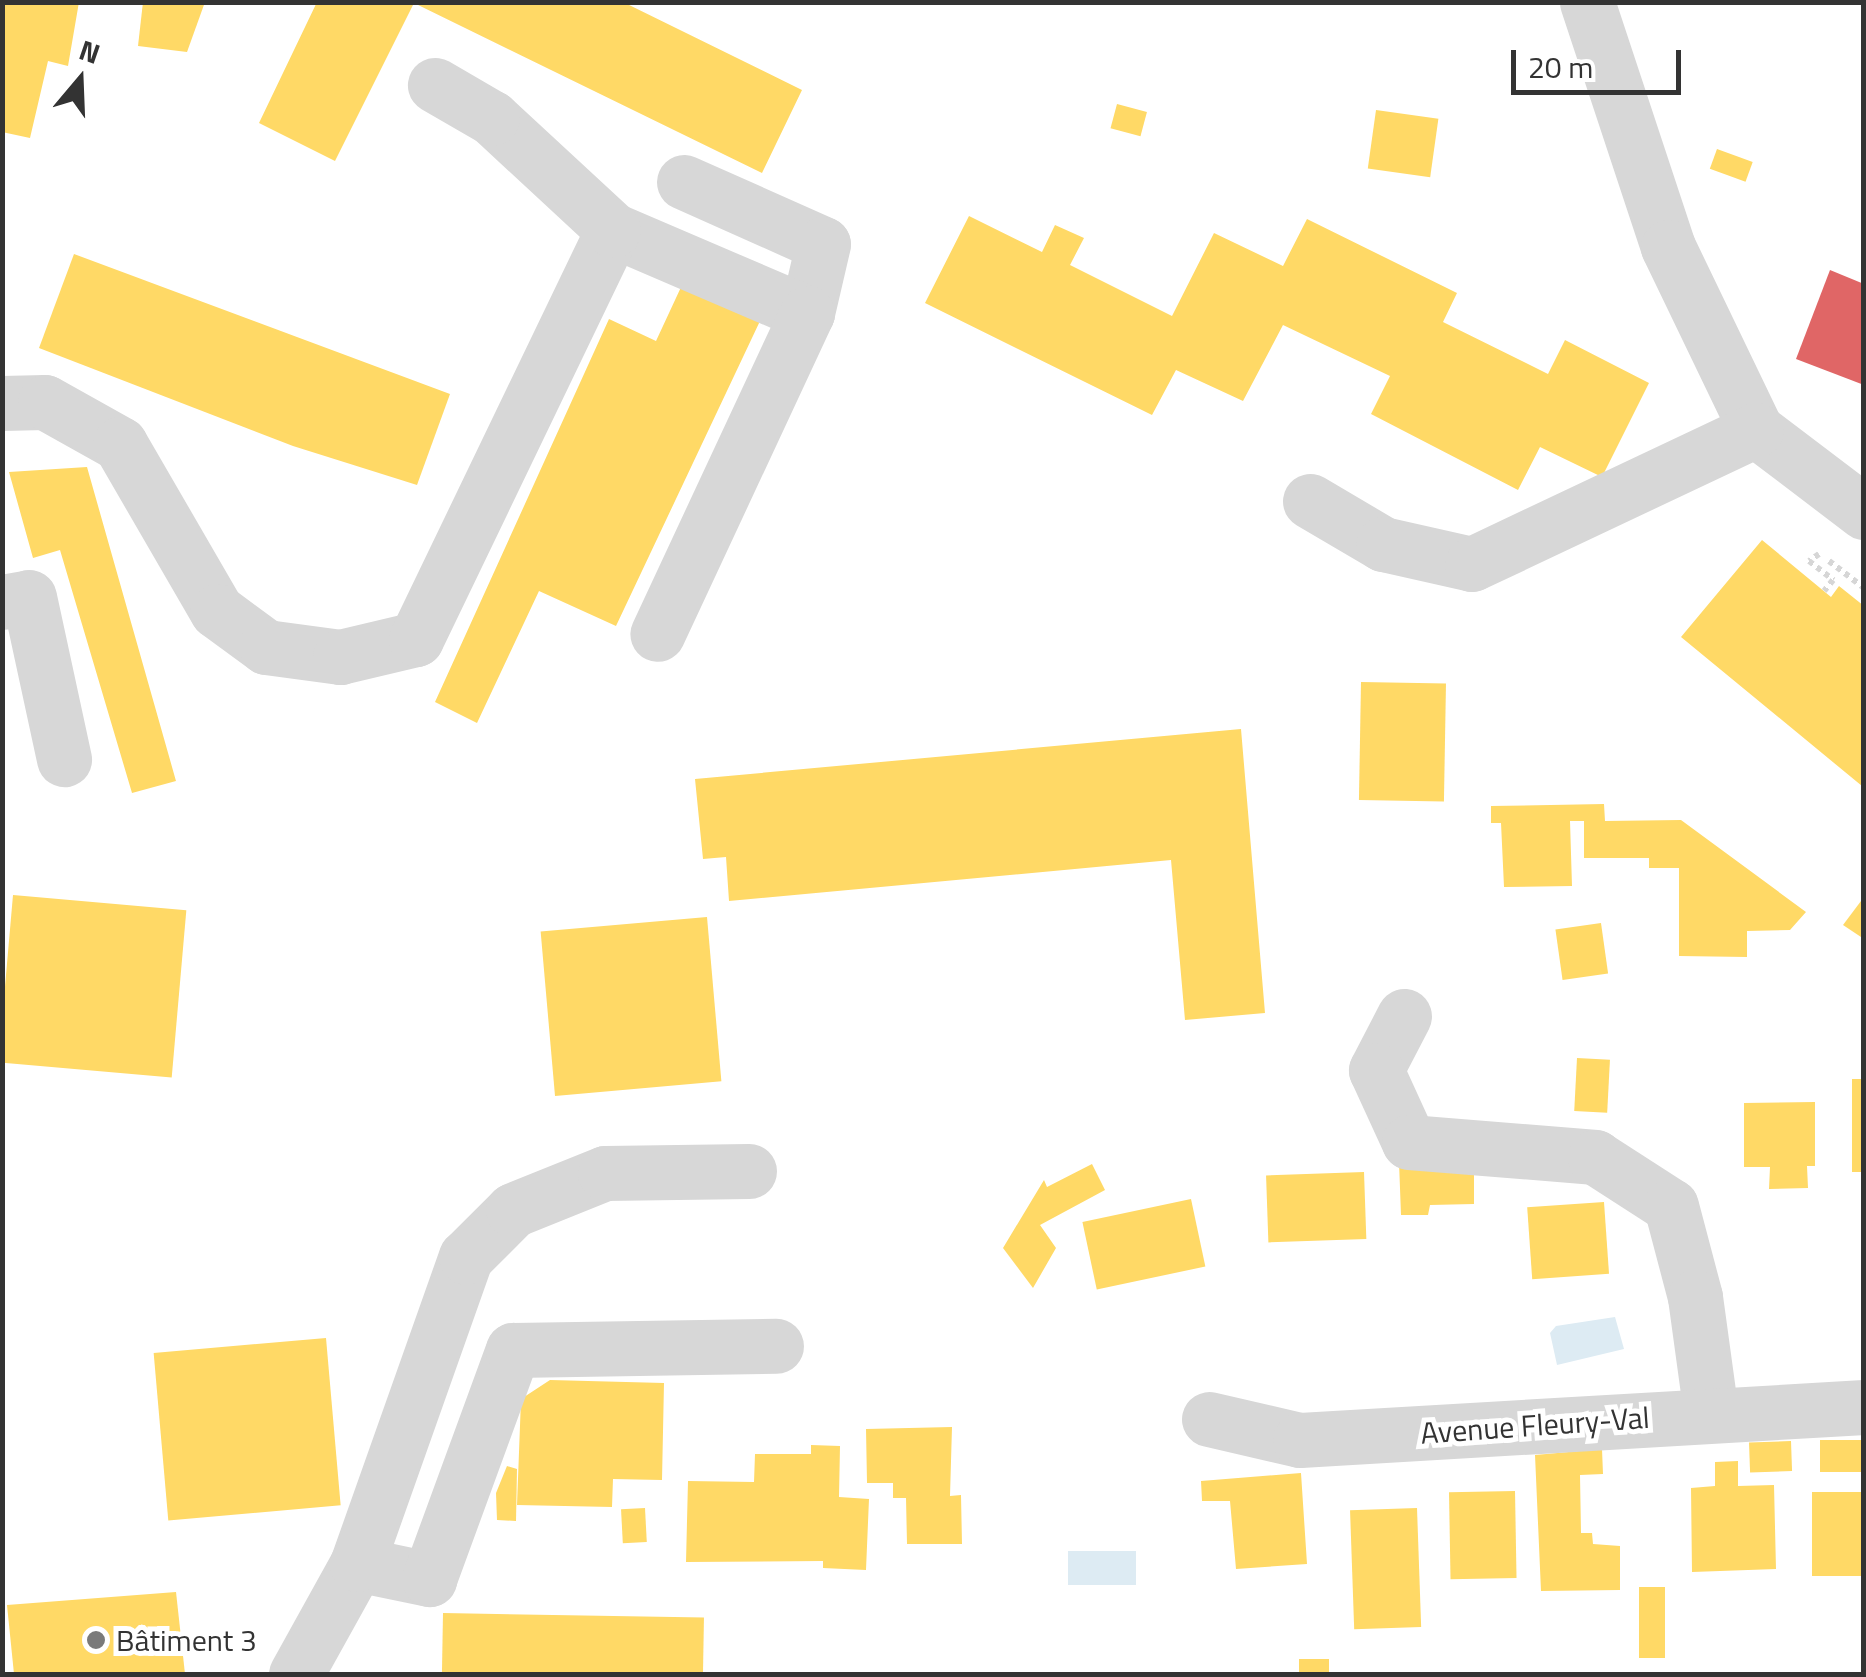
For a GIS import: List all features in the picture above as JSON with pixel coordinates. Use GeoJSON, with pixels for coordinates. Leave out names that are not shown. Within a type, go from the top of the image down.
{"type":"FeatureCollection","features":[{"type":"Feature","properties":{"kind":"street"},"geometry":{"type":"LineString","coordinates":[[1587,2],[1668,247],[1756,430],[1864,512]]}},
{"type":"Feature","properties":{"kind":"street"},"geometry":{"type":"LineString","coordinates":[[435,85],[492,118],[614,230],[808,313]]}},
{"type":"Feature","properties":{"kind":"street"},"geometry":{"type":"LineString","coordinates":[[657,634],[808,313],[824,244],[684,182]]}},
{"type":"Feature","properties":{"kind":"street"},"geometry":{"type":"LineString","coordinates":[[2,403],[45,402],[120,444],[217,611],[266,647],[340,657],[416,639],[614,230]]}},
{"type":"Feature","properties":{"kind":"street"},"geometry":{"type":"LineString","coordinates":[[1310,501],[1383,544],[1472,564],[1756,430]]}},
{"type":"Feature","properties":{"kind":"street"},"geometry":{"type":"LineString","coordinates":[[2,602],[29,597],[64,759]]}},
{"type":"Feature","properties":{"kind":"street"},"geometry":{"type":"LineString","coordinates":[[1404,1016],[1376,1070],[1409,1142],[1595,1157],[1671,1206],[1695,1297],[1711,1414]]}},
{"type":"Feature","properties":{"kind":"street"},"geometry":{"type":"LineString","coordinates":[[296,1674],[357,1564],[466,1256],[513,1210],[606,1173],[749,1171]]}},
{"type":"Feature","properties":{"kind":"street"},"geometry":{"type":"LineString","coordinates":[[357,1564],[429,1579],[512,1350],[776,1346]]}},
{"type":"Feature","properties":{"kind":"street","name":"Avenue Fleury-Val"},"geometry":{"type":"LineString","coordinates":[[1209,1419],[1300,1440],[1864,1406]]}},
{"type":"Feature","properties":{"kind":"path"},"geometry":{"type":"LineString","coordinates":[[1824,591],[1833,580],[1809,561],[1817,552],[1863,587]]}},
{"type":"Feature","properties":{"kind":"shaded area"},"geometry":{"type":"Polygon","coordinates":[[[1615,1317],[1624,1349],[1557,1365],[1550,1333],[1556,1326],[1615,1317]]]}},
{"type":"Feature","properties":{"kind":"shaded area"},"geometry":{"type":"Polygon","coordinates":[[[1068,1551],[1136,1551],[1136,1585],[1068,1585],[1068,1551]]]}},
{"type":"Feature","properties":{"kind":"building: Homes"},"geometry":{"type":"Polygon","coordinates":[[[2,2],[79,2],[68,66],[48,61],[30,138],[2,132],[2,2]]]}},
{"type":"Feature","properties":{"kind":"building: Homes"},"geometry":{"type":"Polygon","coordinates":[[[143,2],[205,2],[187,52],[138,46],[143,2]]]}},
{"type":"Feature","properties":{"kind":"building: Homes"},"geometry":{"type":"Polygon","coordinates":[[[317,2],[623,2],[802,90],[762,173],[414,3],[335,161],[259,123],[317,2]]]}},
{"type":"Feature","properties":{"kind":"building: Homes"},"geometry":{"type":"Polygon","coordinates":[[[1117,104],[1147,112],[1140,136],[1111,128],[1117,104]]]}},
{"type":"Feature","properties":{"kind":"building: Homes"},"geometry":{"type":"Polygon","coordinates":[[[1376,110],[1438,119],[1430,177],[1368,168],[1376,110]]]}},
{"type":"Feature","properties":{"kind":"building: Homes"},"geometry":{"type":"Polygon","coordinates":[[[1717,149],[1753,162],[1746,182],[1710,169],[1717,149]]]}},
{"type":"Feature","properties":{"kind":"building: Homes"},"geometry":{"type":"Polygon","coordinates":[[[969,216],[1042,252],[1055,225],[1084,238],[1070,265],[1172,316],[1214,233],[1283,266],[1307,219],[1457,293],[1443,322],[1548,374],[1565,340],[1649,383],[1602,477],[1540,447],[1518,490],[1371,414],[1390,376],[1283,325],[1243,401],[1176,370],[1152,415],[925,303],[969,216]]]}},
{"type":"Feature","properties":{"kind":"building: Homes"},"geometry":{"type":"Polygon","coordinates":[[[74,254],[450,394],[417,485],[293,446],[39,348],[74,254]]]}},
{"type":"Feature","properties":{"kind":"building: Homes"},"geometry":{"type":"Polygon","coordinates":[[[682,285],[760,321],[616,626],[539,591],[477,723],[435,702],[609,319],[656,341],[682,285]]]}},
{"type":"Feature","properties":{"kind":"building: Homes"},"geometry":{"type":"Polygon","coordinates":[[[87,467],[176,781],[132,793],[60,550],[33,558],[9,472],[87,467]]]}},
{"type":"Feature","properties":{"kind":"building: Homes"},"geometry":{"type":"Polygon","coordinates":[[[1762,540],[1831,597],[1839,586],[1864,606],[1862,786],[1681,637],[1762,540]]]}},
{"type":"Feature","properties":{"kind":"building: Homes"},"geometry":{"type":"Polygon","coordinates":[[[1361,682],[1446,683],[1444,801],[1359,800],[1361,682]]]}},
{"type":"Feature","properties":{"kind":"building: Homes"},"geometry":{"type":"Polygon","coordinates":[[[1241,729],[1265,1013],[1185,1020],[1171,860],[729,901],[726,857],[703,859],[695,779],[1241,729]]]}},
{"type":"Feature","properties":{"kind":"building: Homes"},"geometry":{"type":"Polygon","coordinates":[[[1604,804],[1605,821],[1681,820],[1806,912],[1790,930],[1747,931],[1747,957],[1679,956],[1679,868],[1649,868],[1649,858],[1584,858],[1584,821],[1570,821],[1572,886],[1504,887],[1501,823],[1491,823],[1491,806],[1604,804]]]}},
{"type":"Feature","properties":{"kind":"building: Homes"},"geometry":{"type":"Polygon","coordinates":[[[13,895],[186,910],[172,1078],[2,1063],[13,895]]]}},
{"type":"Feature","properties":{"kind":"building: Homes"},"geometry":{"type":"Polygon","coordinates":[[[1864,897],[1864,939],[1843,925],[1864,897]]]}},
{"type":"Feature","properties":{"kind":"building: Homes"},"geometry":{"type":"Polygon","coordinates":[[[707,917],[721,1081],[555,1096],[541,932],[707,917]]]}},
{"type":"Feature","properties":{"kind":"building: Homes"},"geometry":{"type":"Polygon","coordinates":[[[1601,923],[1608,974],[1563,980],[1555,929],[1601,923]]]}},
{"type":"Feature","properties":{"kind":"building: Homes"},"geometry":{"type":"Polygon","coordinates":[[[1577,1058],[1610,1060],[1607,1113],[1574,1111],[1577,1058]]]}},
{"type":"Feature","properties":{"kind":"building: Homes"},"geometry":{"type":"Polygon","coordinates":[[[1852,1079],[1864,1079],[1864,1172],[1852,1172],[1852,1079]]]}},
{"type":"Feature","properties":{"kind":"building: Homes"},"geometry":{"type":"Polygon","coordinates":[[[1815,1102],[1815,1166],[1807,1166],[1808,1188],[1769,1189],[1770,1167],[1744,1167],[1744,1103],[1815,1102]]]}},
{"type":"Feature","properties":{"kind":"building: Homes"},"geometry":{"type":"Polygon","coordinates":[[[1399,1162],[1474,1171],[1474,1204],[1430,1205],[1428,1215],[1401,1215],[1399,1162]]]}},
{"type":"Feature","properties":{"kind":"building: Homes"},"geometry":{"type":"Polygon","coordinates":[[[1092,1164],[1105,1190],[1040,1225],[1056,1248],[1033,1288],[1003,1248],[1044,1180],[1047,1187],[1092,1164]]]}},
{"type":"Feature","properties":{"kind":"building: Homes"},"geometry":{"type":"Polygon","coordinates":[[[1364,1172],[1366,1239],[1268,1242],[1266,1175],[1364,1172]]]}},
{"type":"Feature","properties":{"kind":"building: Homes"},"geometry":{"type":"Polygon","coordinates":[[[1191,1199],[1205,1266],[1097,1290],[1082,1222],[1191,1199]]]}},
{"type":"Feature","properties":{"kind":"building: Homes"},"geometry":{"type":"Polygon","coordinates":[[[1604,1202],[1609,1274],[1532,1279],[1527,1207],[1604,1202]]]}},
{"type":"Feature","properties":{"kind":"building: Homes"},"geometry":{"type":"Polygon","coordinates":[[[326,1338],[341,1505],[168,1520],[154,1353],[326,1338]]]}},
{"type":"Feature","properties":{"kind":"building: Homes"},"geometry":{"type":"Polygon","coordinates":[[[550,1380],[664,1383],[662,1480],[613,1479],[612,1507],[517,1505],[521,1399],[550,1380]]]}},
{"type":"Feature","properties":{"kind":"building: Homes"},"geometry":{"type":"Polygon","coordinates":[[[952,1427],[950,1496],[961,1495],[962,1544],[907,1544],[906,1498],[893,1498],[893,1483],[867,1483],[866,1429],[952,1427]]]}},
{"type":"Feature","properties":{"kind":"building: Homes"},"geometry":{"type":"Polygon","coordinates":[[[1820,1440],[1864,1440],[1864,1472],[1820,1472],[1820,1440]]]}},
{"type":"Feature","properties":{"kind":"building: Homes"},"geometry":{"type":"Polygon","coordinates":[[[1791,1441],[1792,1471],[1750,1472],[1749,1442],[1791,1441]]]}},
{"type":"Feature","properties":{"kind":"building: Homes"},"geometry":{"type":"Polygon","coordinates":[[[811,1445],[840,1446],[839,1497],[869,1499],[866,1570],[823,1568],[823,1561],[686,1562],[688,1481],[754,1482],[755,1454],[811,1454],[811,1445]]]}},
{"type":"Feature","properties":{"kind":"building: Homes"},"geometry":{"type":"Polygon","coordinates":[[[1602,1449],[1603,1474],[1580,1475],[1581,1533],[1592,1533],[1593,1544],[1620,1546],[1620,1590],[1541,1591],[1535,1455],[1602,1449]]]}},
{"type":"Feature","properties":{"kind":"building: Homes"},"geometry":{"type":"Polygon","coordinates":[[[1738,1461],[1738,1486],[1774,1485],[1776,1569],[1692,1572],[1691,1488],[1715,1486],[1715,1462],[1738,1461]]]}},
{"type":"Feature","properties":{"kind":"building: Homes"},"geometry":{"type":"Polygon","coordinates":[[[507,1466],[517,1469],[516,1521],[497,1520],[496,1493],[507,1466]]]}},
{"type":"Feature","properties":{"kind":"building: Homes"},"geometry":{"type":"Polygon","coordinates":[[[1301,1473],[1307,1564],[1236,1569],[1230,1501],[1202,1501],[1201,1481],[1301,1473]]]}},
{"type":"Feature","properties":{"kind":"building: Homes"},"geometry":{"type":"Polygon","coordinates":[[[1515,1491],[1517,1578],[1451,1579],[1449,1492],[1515,1491]]]}},
{"type":"Feature","properties":{"kind":"building: Homes"},"geometry":{"type":"Polygon","coordinates":[[[1812,1492],[1864,1492],[1864,1576],[1812,1576],[1812,1492]]]}},
{"type":"Feature","properties":{"kind":"building: Homes"},"geometry":{"type":"Polygon","coordinates":[[[645,1508],[647,1542],[623,1543],[621,1509],[645,1508]]]}},
{"type":"Feature","properties":{"kind":"building: Homes"},"geometry":{"type":"Polygon","coordinates":[[[1417,1508],[1421,1627],[1354,1629],[1350,1510],[1417,1508]]]}},
{"type":"Feature","properties":{"kind":"building: Homes"},"geometry":{"type":"Polygon","coordinates":[[[1639,1587],[1665,1587],[1665,1658],[1639,1658],[1639,1587]]]}},
{"type":"Feature","properties":{"kind":"building: Homes","name":"Bâtiment 3"},"geometry":{"type":"Polygon","coordinates":[[[176,1592],[185,1674],[14,1674],[7,1605],[176,1592]]]}},
{"type":"Feature","properties":{"kind":"building: Homes"},"geometry":{"type":"Polygon","coordinates":[[[443,1613],[704,1618],[703,1674],[442,1674],[443,1613]]]}},
{"type":"Feature","properties":{"kind":"building: Homes"},"geometry":{"type":"Polygon","coordinates":[[[1299,1659],[1329,1659],[1329,1674],[1299,1674],[1299,1659]]]}},
{"type":"Feature","properties":{"kind":"building: Shops"},"geometry":{"type":"Polygon","coordinates":[[[1830,270],[1864,284],[1864,385],[1796,359],[1830,270]]]}},
{"type":"Feature","properties":{"kind":"place","name":"Bâtiment 3"},"geometry":{"type":"Point","coordinates":[96,1640]}}]}
